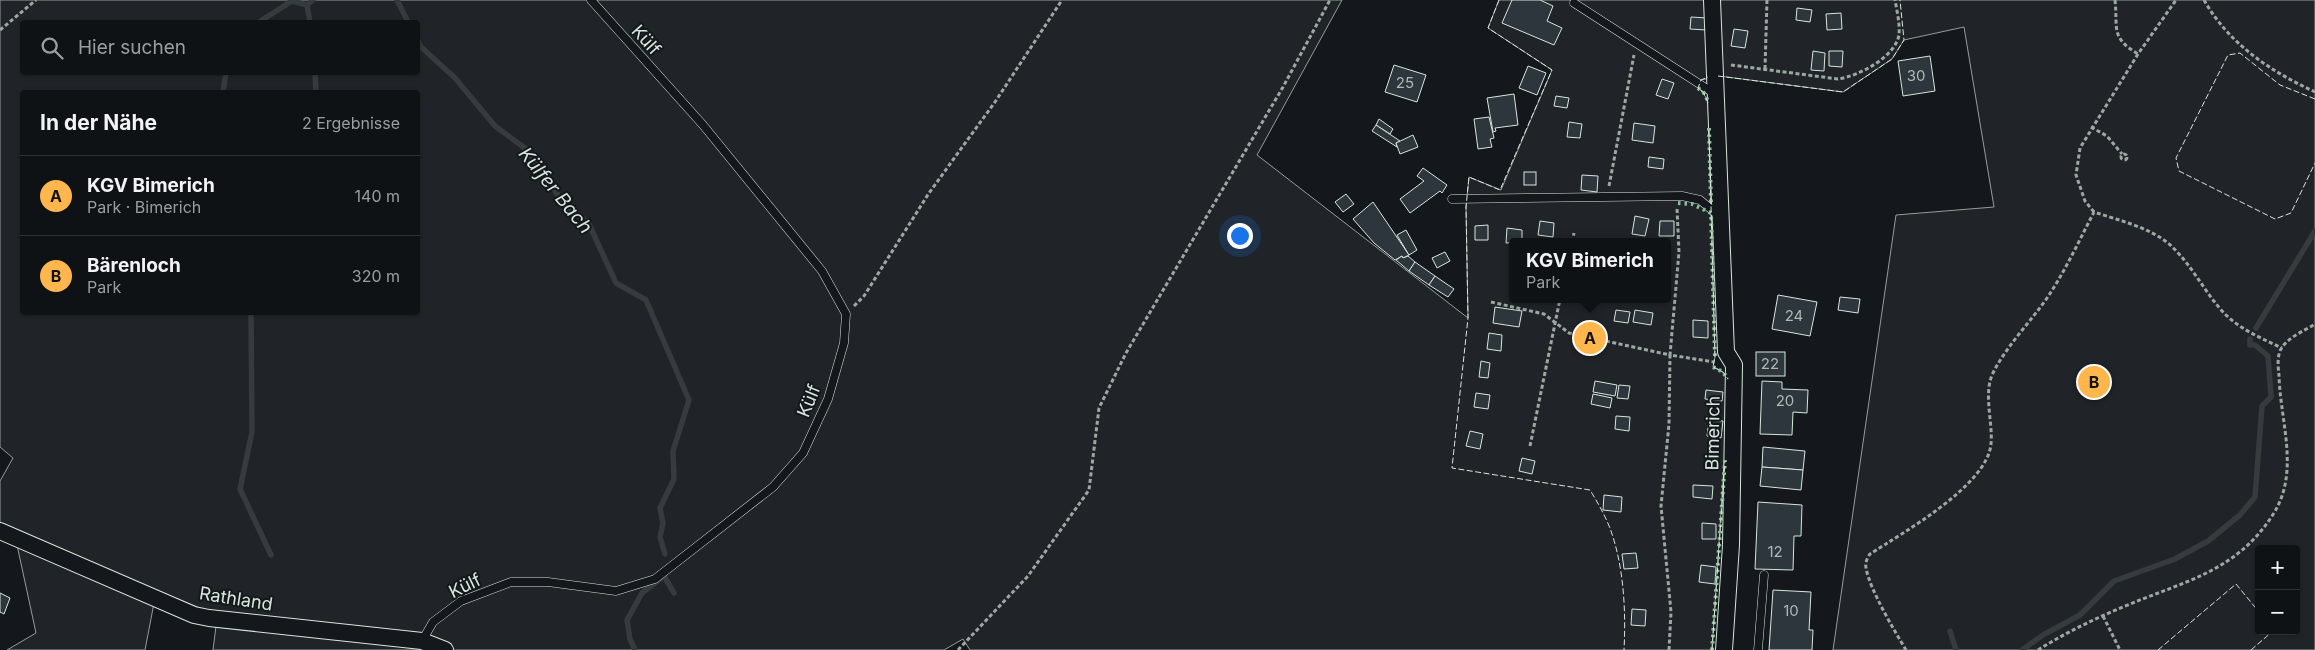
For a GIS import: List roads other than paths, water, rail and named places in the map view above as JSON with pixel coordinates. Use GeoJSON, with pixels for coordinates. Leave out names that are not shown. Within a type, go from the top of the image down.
{"type":"FeatureCollection","features":[{"type":"Feature","properties":{"kind":"street","name":"Bimerich"},"geometry":{"type":"LineString","coordinates":[[1712,0],[1726,352],[1734,366],[1731,545],[1724,650]]}},
{"type":"Feature","properties":{"kind":"street","name":"Rathland"},"geometry":{"type":"LineString","coordinates":[[0,531],[194,615],[422,641],[445,650]]}},
{"type":"Feature","properties":{"kind":"lane","name":"Külf"},"geometry":{"type":"LineString","coordinates":[[422,641],[433,622],[461,601],[510,582],[548,582],[616,590],[655,578],[773,487],[803,452],[828,399],[844,343],[846,314],[822,271],[794,234],[703,125],[590,0]]}},
{"type":"Feature","properties":{"kind":"lane"},"geometry":{"type":"LineString","coordinates":[[1574,3],[1715,94]]}},
{"type":"Feature","properties":{"kind":"lane"},"geometry":{"type":"LineString","coordinates":[[1452,199],[1676,196],[1700,200],[1721,218]]}},
{"type":"Feature","properties":{"kind":"lane"},"geometry":{"type":"LineString","coordinates":[[1758,650],[1764,575]]}},
{"type":"Feature","properties":{"kind":"waterway"},"geometry":{"type":"LineString","coordinates":[[310,20],[307,5],[313,0]]}},
{"type":"Feature","properties":{"kind":"waterway","name":"Külfer Bach"},"geometry":{"type":"LineString","coordinates":[[397,0],[407,20]]}},
{"type":"Feature","properties":{"kind":"waterway"},"geometry":{"type":"LineString","coordinates":[[262,20],[292,1],[307,5]]}},
{"type":"Feature","properties":{"kind":"waterway","name":"Külfer Bach"},"geometry":{"type":"LineString","coordinates":[[420,45],[455,78],[495,126],[526,149],[566,207],[588,222],[616,283],[646,300],[689,400],[673,451],[674,479],[660,508],[663,523],[660,537],[665,554]]}},
{"type":"Feature","properties":{"kind":"waterway"},"geometry":{"type":"LineString","coordinates":[[223,90],[226,75]]}},
{"type":"Feature","properties":{"kind":"waterway"},"geometry":{"type":"LineString","coordinates":[[315,75],[316,90]]}},
{"type":"Feature","properties":{"kind":"waterway"},"geometry":{"type":"LineString","coordinates":[[2256,328],[2315,231]]}},
{"type":"Feature","properties":{"kind":"waterway"},"geometry":{"type":"LineString","coordinates":[[251,315],[252,432],[240,489],[271,555]]}},
{"type":"Feature","properties":{"kind":"waterway"},"geometry":{"type":"LineString","coordinates":[[2022,650],[2043,635],[2080,615],[2114,581],[2175,559],[2208,541],[2240,515],[2255,497],[2262,406],[2271,397],[2268,356],[2255,345],[2250,345],[2250,339]]}},
{"type":"Feature","properties":{"kind":"waterway","name":"Külfer Bach"},"geometry":{"type":"LineString","coordinates":[[635,650],[630,639],[627,620],[642,593],[664,576],[674,593]]}},
{"type":"Feature","properties":{"kind":"waterway"},"geometry":{"type":"LineString","coordinates":[[1950,631],[1956,650]]}},
{"type":"Feature","properties":{"kind":"place","name":"KGV Bimerich"},"geometry":{"type":"Point","coordinates":[1590,338]}},
{"type":"Feature","properties":{"kind":"place","name":"Bärenloch"},"geometry":{"type":"Point","coordinates":[2094,382]}}]}
